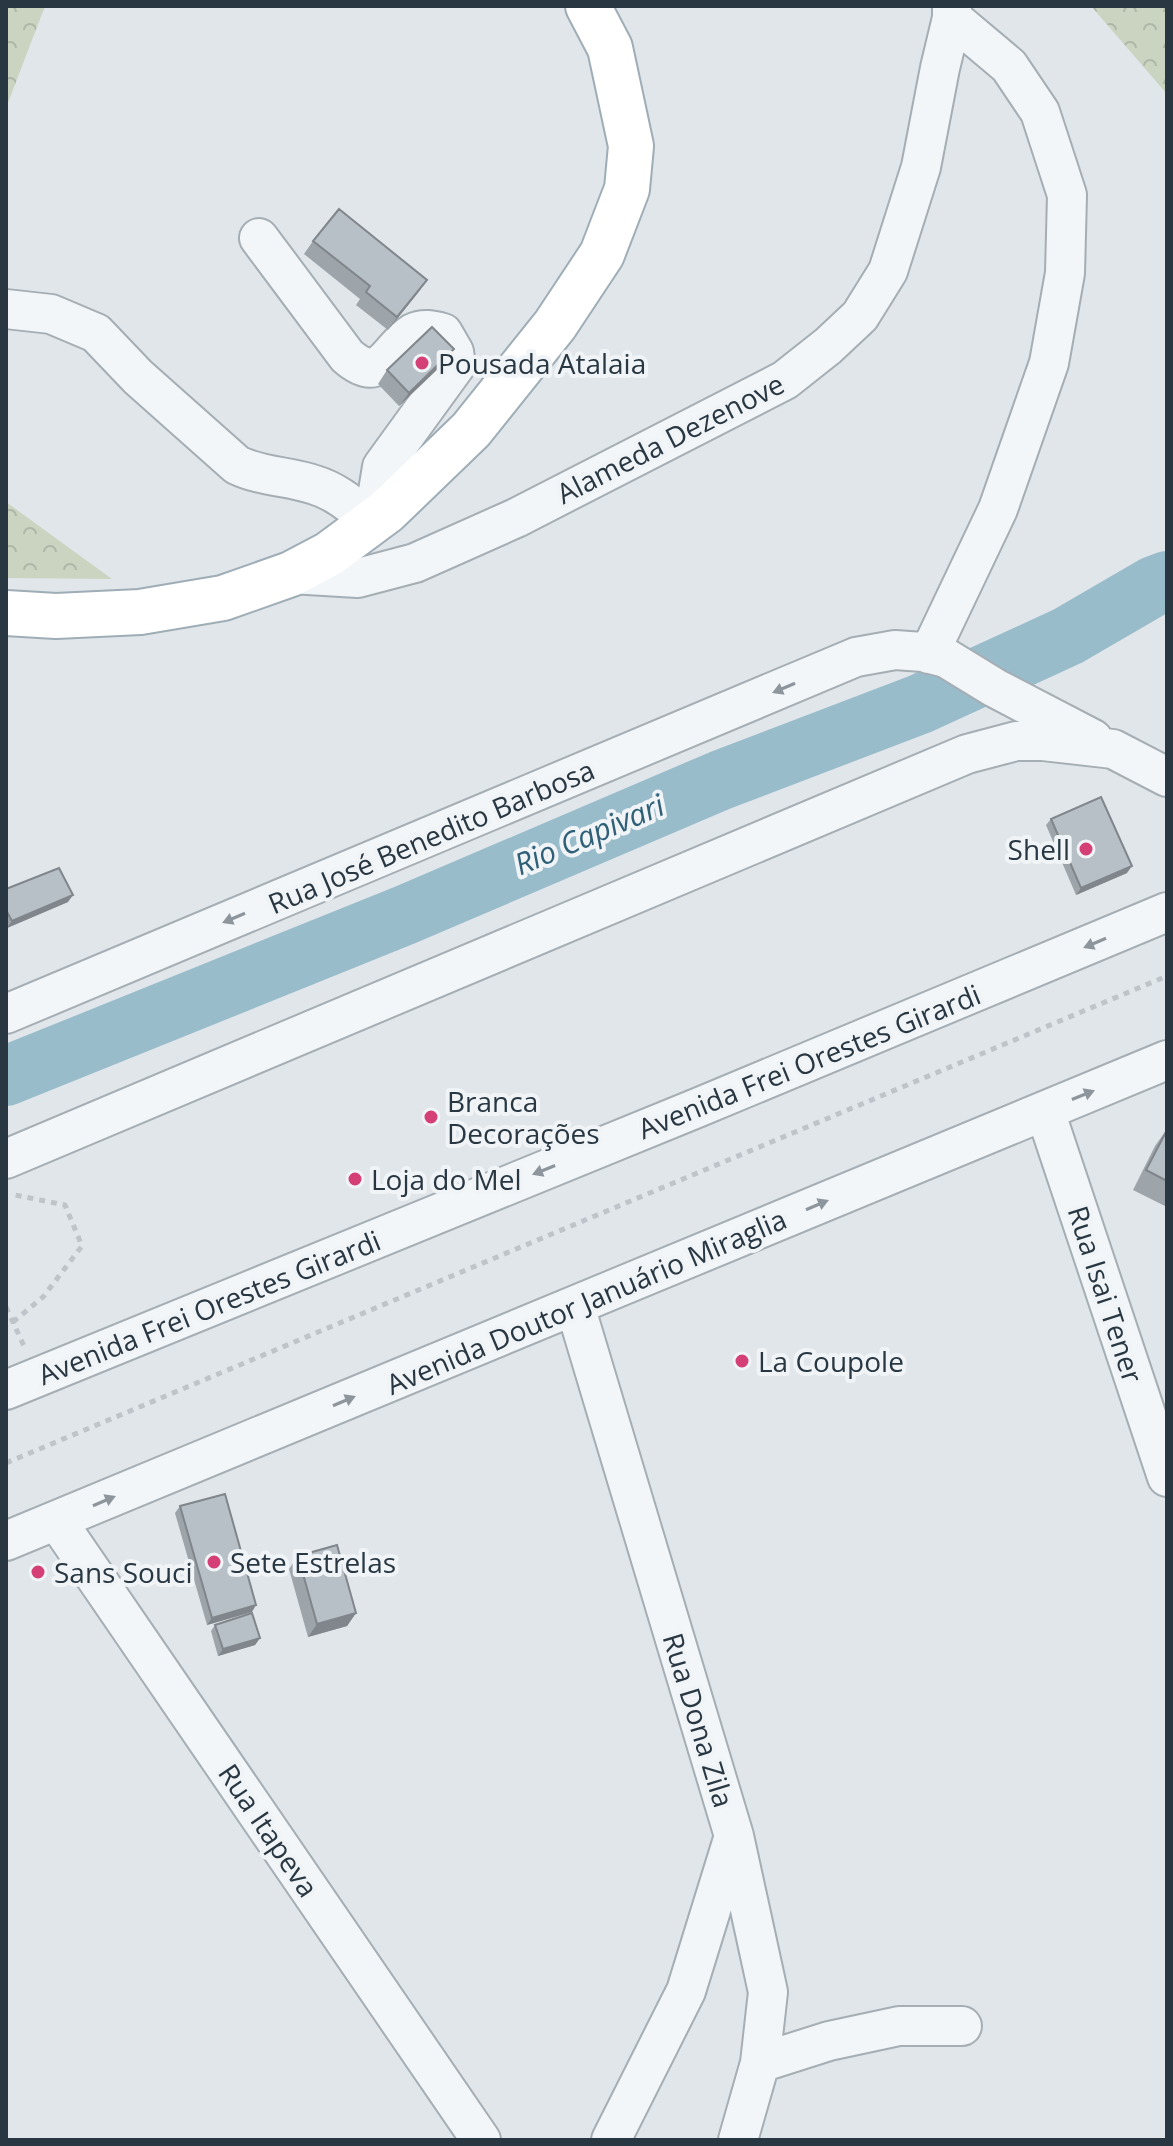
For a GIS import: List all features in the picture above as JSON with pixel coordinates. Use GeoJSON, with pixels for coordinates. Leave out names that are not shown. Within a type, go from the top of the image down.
{"type":"FeatureCollection","features":[{"type":"Feature","properties":{"kind":"main road"},"geometry":{"type":"LineString","coordinates":[[6,613],[56,616],[140,612],[223,598],[291,574],[329,554],[373,522],[471,430],[555,325],[602,254],[627,189],[631,146],[610,48],[588,6]]}},
{"type":"Feature","properties":{"kind":"street","name":"Alameda Dezenove"},"geometry":{"type":"LineString","coordinates":[[291,574],[358,578],[415,563],[516,518],[785,380],[828,346],[860,316],[888,271],[921,167],[952,12]]}},
{"type":"Feature","properties":{"kind":"street"},"geometry":{"type":"LineString","coordinates":[[952,12],[1009,66],[1040,112],[1067,195],[1065,273],[1049,363],[998,509],[938,656],[1167,777]]}},
{"type":"Feature","properties":{"kind":"street"},"geometry":{"type":"LineString","coordinates":[[6,309],[51,314],[96,333],[138,377],[237,465],[255,473],[315,484],[336,493],[373,522],[382,467],[456,365],[454,352],[443,333],[429,329],[413,333],[379,365],[371,368],[356,364],[259,238]]}},
{"type":"Feature","properties":{"kind":"street","name":"Rua José Benedito Barbosa"},"geometry":{"type":"LineString","coordinates":[[6,1014],[856,657],[895,650],[938,656]]}},
{"type":"Feature","properties":{"kind":"street"},"geometry":{"type":"LineString","coordinates":[[6,1159],[967,754],[1016,741],[1113,749]]}},
{"type":"Feature","properties":{"kind":"street","name":"Avenida Frei Orestes Girardi"},"geometry":{"type":"LineString","coordinates":[[6,1390],[1167,914]]}},
{"type":"Feature","properties":{"kind":"street","name":"Avenida Doutor Januário Miraglia"},"geometry":{"type":"LineString","coordinates":[[6,1541],[1167,1060]]}},
{"type":"Feature","properties":{"kind":"street","name":"Rua Isai Tener"},"geometry":{"type":"LineString","coordinates":[[1045,1111],[1167,1477]]}},
{"type":"Feature","properties":{"kind":"street","name":"Rua Dona Zila"},"geometry":{"type":"LineString","coordinates":[[575,1306],[734,1836],[768,1992],[760,2063],[738,2140]]}},
{"type":"Feature","properties":{"kind":"street","name":"Rua Itapeva"},"geometry":{"type":"LineString","coordinates":[[57,1521],[481,2140]]}},
{"type":"Feature","properties":{"kind":"street"},"geometry":{"type":"LineString","coordinates":[[611,2140],[686,1991],[734,1836]]}},
{"type":"Feature","properties":{"kind":"street"},"geometry":{"type":"LineString","coordinates":[[760,2063],[829,2041],[899,2026],[962,2026]]}},
{"type":"Feature","properties":{"kind":"path"},"geometry":{"type":"LineString","coordinates":[[6,1463],[1167,976]]}},
{"type":"Feature","properties":{"kind":"path"},"geometry":{"type":"LineString","coordinates":[[6,1195],[23,1195],[65,1205],[82,1246],[43,1297],[13,1322]]}},
{"type":"Feature","properties":{"kind":"green space"},"geometry":{"type":"Polygon","coordinates":[[[6,6],[45,6],[6,108],[6,6]]]}},
{"type":"Feature","properties":{"kind":"green space"},"geometry":{"type":"Polygon","coordinates":[[[1091,6],[1167,6],[1167,94],[1091,6]]]}},
{"type":"Feature","properties":{"kind":"green space"},"geometry":{"type":"Polygon","coordinates":[[[6,502],[112,579],[6,578],[6,502]]]}},
{"type":"Feature","properties":{"kind":"building"},"geometry":{"type":"Polygon","coordinates":[[[339,209],[427,280],[397,317],[366,292],[370,286],[313,241],[339,209]]]}},
{"type":"Feature","properties":{"kind":"building"},"geometry":{"type":"Polygon","coordinates":[[[432,327],[454,349],[409,393],[387,370],[432,327]]]}},
{"type":"Feature","properties":{"kind":"building","name":"Shell"},"geometry":{"type":"Polygon","coordinates":[[[1101,797],[1132,866],[1081,888],[1051,819],[1101,797]]]}},
{"type":"Feature","properties":{"kind":"building"},"geometry":{"type":"Polygon","coordinates":[[[59,868],[73,895],[12,921],[6,910],[6,889],[59,868]]]}},
{"type":"Feature","properties":{"kind":"building"},"geometry":{"type":"Polygon","coordinates":[[[1167,1130],[1167,1181],[1146,1170],[1167,1130]]]}},
{"type":"Feature","properties":{"kind":"building","name":"Sete Estrelas"},"geometry":{"type":"Polygon","coordinates":[[[225,1494],[256,1605],[212,1618],[180,1506],[225,1494]]]}},
{"type":"Feature","properties":{"kind":"building"},"geometry":{"type":"Polygon","coordinates":[[[337,1545],[356,1613],[317,1624],[298,1556],[337,1545]]]}},
{"type":"Feature","properties":{"kind":"building"},"geometry":{"type":"Polygon","coordinates":[[[252,1613],[260,1638],[223,1649],[215,1625],[252,1613]]]}},
{"type":"Feature","properties":{"kind":"waterway","name":"Rio Capivari"},"geometry":{"type":"LineString","coordinates":[[6,1076],[405,915],[721,780],[920,704],[1068,636],[1167,581]]}},
{"type":"Feature","properties":{"kind":"place","name":"Pousada Atalaia"},"geometry":{"type":"Point","coordinates":[422,363]}},
{"type":"Feature","properties":{"kind":"place","name":"Shell"},"geometry":{"type":"Point","coordinates":[1086,849]}},
{"type":"Feature","properties":{"kind":"place","name":"Branca Decorações"},"geometry":{"type":"Point","coordinates":[431,1117]}},
{"type":"Feature","properties":{"kind":"place","name":"Loja do Mel"},"geometry":{"type":"Point","coordinates":[355,1179]}},
{"type":"Feature","properties":{"kind":"place","name":"La Coupole"},"geometry":{"type":"Point","coordinates":[742,1361]}},
{"type":"Feature","properties":{"kind":"place","name":"Sete Estrelas"},"geometry":{"type":"Point","coordinates":[214,1562]}},
{"type":"Feature","properties":{"kind":"place","name":"Sans Souci"},"geometry":{"type":"Point","coordinates":[38,1572]}}]}
